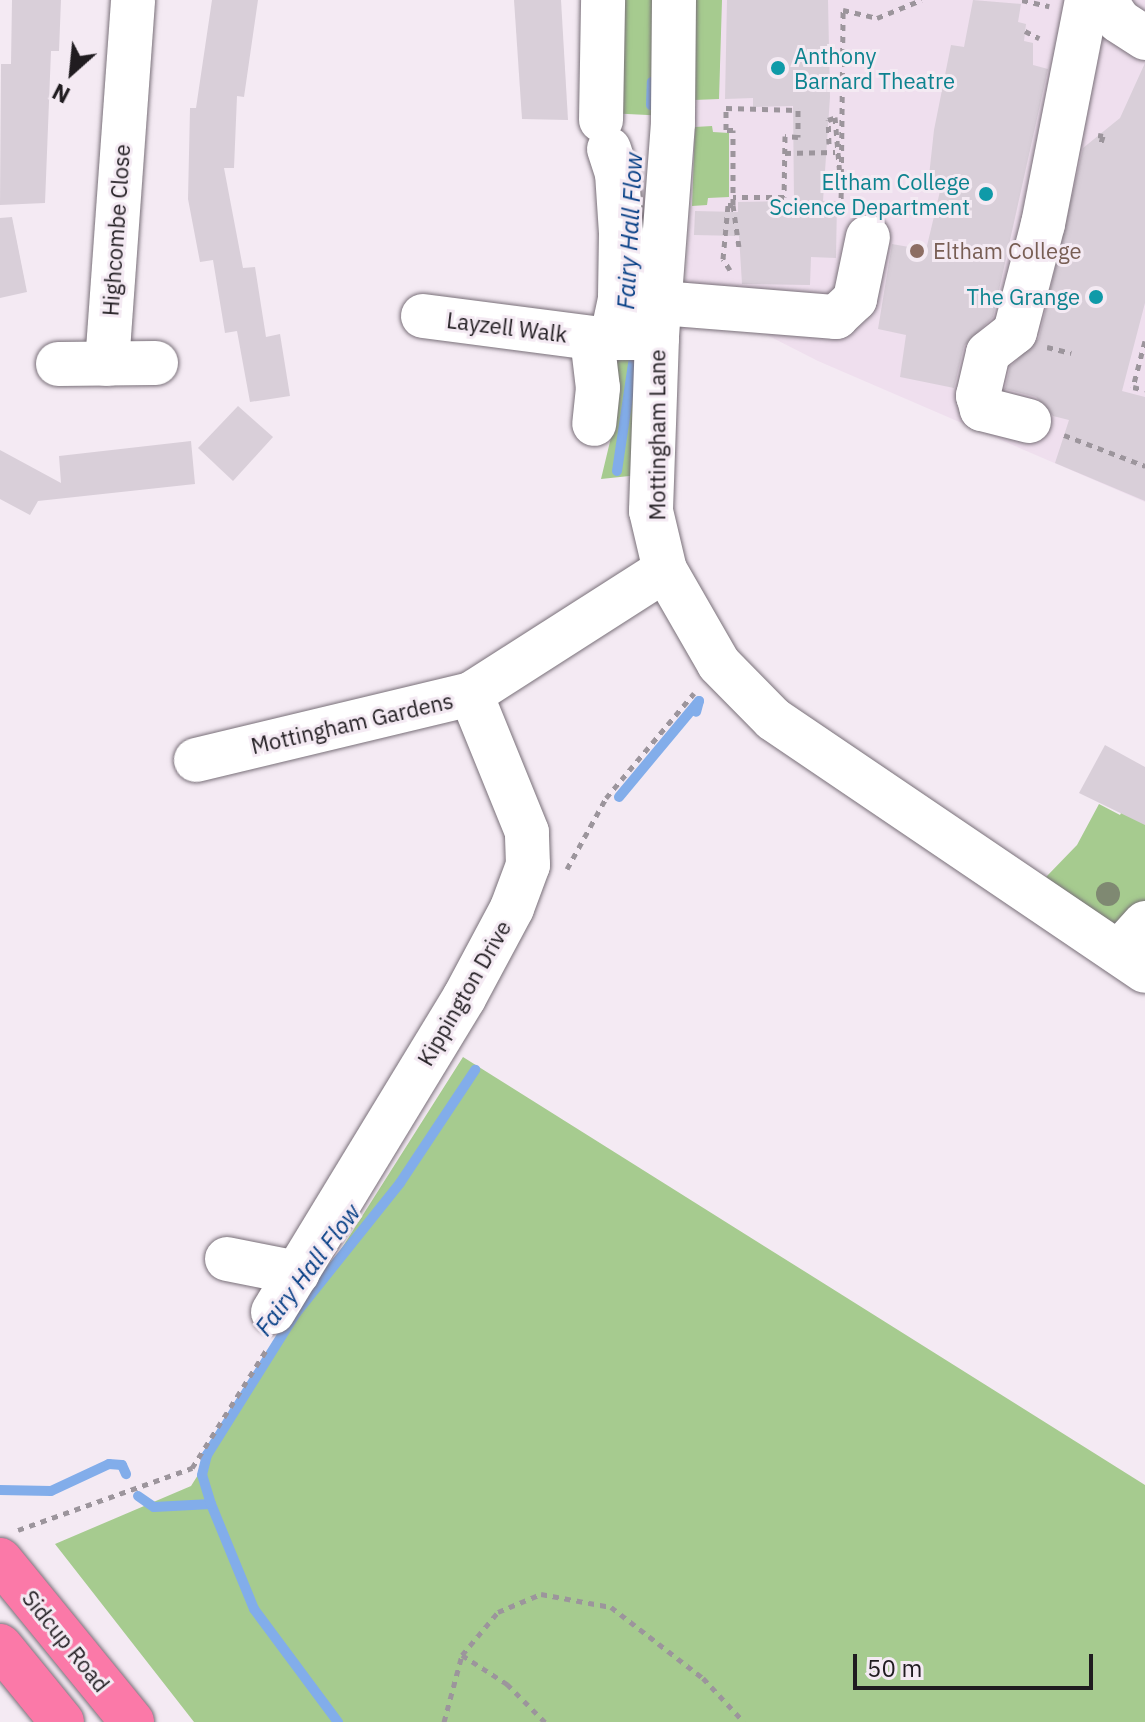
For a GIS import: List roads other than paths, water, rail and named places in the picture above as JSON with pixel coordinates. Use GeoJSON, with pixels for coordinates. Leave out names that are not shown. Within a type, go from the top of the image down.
{"type":"FeatureCollection","features":[{"type":"Feature","properties":{"kind":"highway","name":"Sidcup Road"},"geometry":{"type":"LineString","coordinates":[[6,1546],[132,1722]]}},
{"type":"Feature","properties":{"kind":"highway"},"geometry":{"type":"LineString","coordinates":[[0,1646],[62,1722]]}},
{"type":"Feature","properties":{"kind":"street","name":"Highcombe Close"},"geometry":{"type":"LineString","coordinates":[[107,364],[133,0]]}},
{"type":"Feature","properties":{"kind":"street","name":"Layzell Walk"},"geometry":{"type":"LineString","coordinates":[[596,406],[602,338],[620,299],[621,233],[617,173],[605,134],[603,0]]}},
{"type":"Feature","properties":{"kind":"street","name":"Mottingham Lane"},"geometry":{"type":"LineString","coordinates":[[674,0],[673,123],[659,321],[651,511],[665,570],[719,664],[773,719],[1136,949]]}},
{"type":"Feature","properties":{"kind":"street"},"geometry":{"type":"LineString","coordinates":[[1029,421],[982,409],[978,396],[990,348],[1015,332],[1043,224],[1087,0]]}},
{"type":"Feature","properties":{"kind":"street"},"geometry":{"type":"LineString","coordinates":[[1105,0],[1119,21],[1145,38]]}},
{"type":"Feature","properties":{"kind":"street","name":"Layzell Walk"},"geometry":{"type":"LineString","coordinates":[[423,316],[602,338],[659,321],[836,317],[855,299],[868,237]]}},
{"type":"Feature","properties":{"kind":"street"},"geometry":{"type":"LineString","coordinates":[[58,364],[156,363]]}},
{"type":"Feature","properties":{"kind":"street","name":"Mottingham Gardens"},"geometry":{"type":"LineString","coordinates":[[196,760],[471,694],[665,570]]}},
{"type":"Feature","properties":{"kind":"street","name":"Kippington Drive"},"geometry":{"type":"LineString","coordinates":[[273,1312],[471,984],[512,908],[528,865],[527,832],[471,694]]}},
{"type":"Feature","properties":{"kind":"street"},"geometry":{"type":"LineString","coordinates":[[227,1259],[298,1273]]}},
{"type":"Feature","properties":{"kind":"waterway","name":"Fairy Hall Flow"},"geometry":{"type":"LineString","coordinates":[[651,105],[652,82]]}},
{"type":"Feature","properties":{"kind":"waterway","name":"Fairy Hall Flow"},"geometry":{"type":"LineString","coordinates":[[617,471],[635,351]]}},
{"type":"Feature","properties":{"kind":"waterway","name":"Fairy Hall Flow"},"geometry":{"type":"LineString","coordinates":[[619,797],[699,701],[696,712]]}},
{"type":"Feature","properties":{"kind":"waterway","name":"Fairy Hall Flow"},"geometry":{"type":"LineString","coordinates":[[211,1504],[202,1475],[207,1455],[296,1313],[400,1183],[475,1070]]}},
{"type":"Feature","properties":{"kind":"waterway"},"geometry":{"type":"LineString","coordinates":[[0,1490],[51,1491],[109,1464],[122,1465],[126,1474]]}},
{"type":"Feature","properties":{"kind":"waterway"},"geometry":{"type":"LineString","coordinates":[[138,1496],[154,1507],[211,1504],[254,1609],[338,1722]]}},
{"type":"Feature","properties":{"kind":"place","name":"Anthony Barnard Theatre"},"geometry":{"type":"Point","coordinates":[778,68]}},
{"type":"Feature","properties":{"kind":"place","name":"Eltham College Science Department"},"geometry":{"type":"Point","coordinates":[986,194]}},
{"type":"Feature","properties":{"kind":"place","name":"Eltham College"},"geometry":{"type":"Point","coordinates":[917,251]}},
{"type":"Feature","properties":{"kind":"place","name":"The Grange"},"geometry":{"type":"Point","coordinates":[1096,297]}}]}
